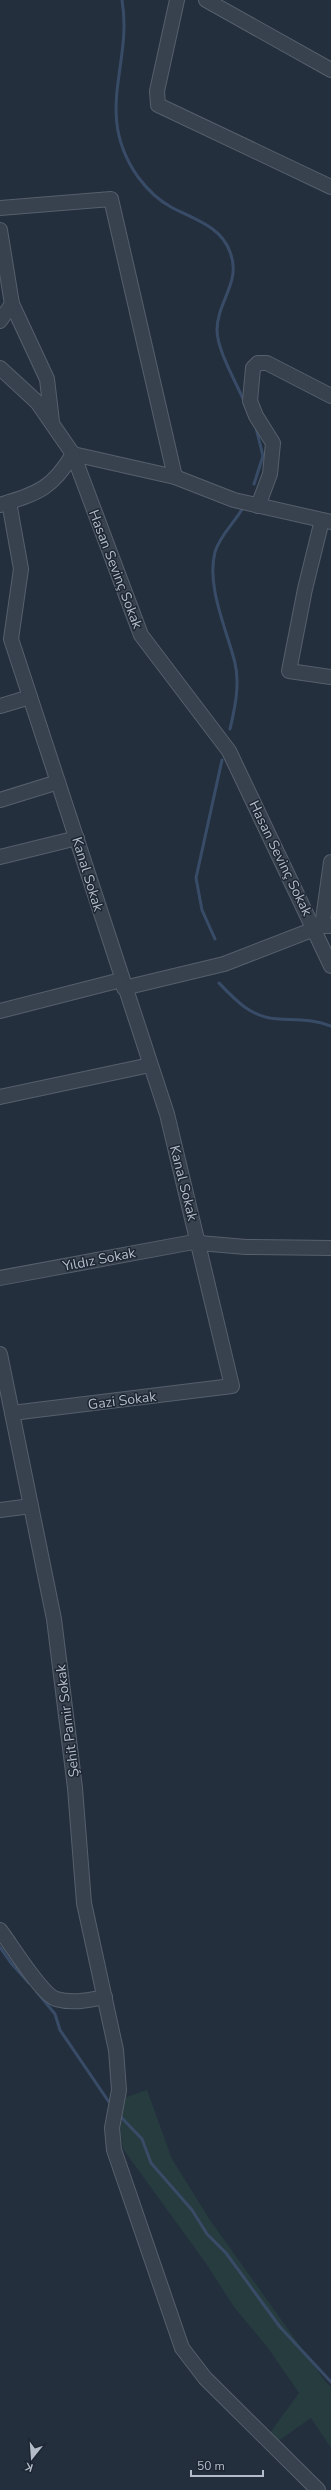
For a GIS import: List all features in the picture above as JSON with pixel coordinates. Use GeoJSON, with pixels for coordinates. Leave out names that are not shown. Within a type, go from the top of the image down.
{"type":"FeatureCollection","features":[{"type":"Feature","properties":{"kind":"street"},"geometry":{"type":"LineString","coordinates":[[177,0],[157,91],[158,105],[331,187]]}},
{"type":"Feature","properties":{"kind":"street"},"geometry":{"type":"LineString","coordinates":[[206,0],[331,70]]}},
{"type":"Feature","properties":{"kind":"street"},"geometry":{"type":"LineString","coordinates":[[0,208],[111,199],[175,477]]}},
{"type":"Feature","properties":{"kind":"street"},"geometry":{"type":"LineString","coordinates":[[0,230],[12,304],[47,379],[52,424]]}},
{"type":"Feature","properties":{"kind":"street"},"geometry":{"type":"LineString","coordinates":[[0,321],[12,304]]}},
{"type":"Feature","properties":{"kind":"street"},"geometry":{"type":"LineString","coordinates":[[258,506],[270,474],[272,443],[256,416],[250,401],[253,368],[258,363],[267,363],[331,396]]}},
{"type":"Feature","properties":{"kind":"street","name":"Hasan Sevinç Sokak"},"geometry":{"type":"LineString","coordinates":[[0,368],[37,402],[74,454],[141,635],[229,750],[323,927],[331,966]]}},
{"type":"Feature","properties":{"kind":"street"},"geometry":{"type":"LineString","coordinates":[[4,503],[39,492],[61,475],[74,454],[175,477],[234,500],[327,521],[304,589],[289,671],[331,677]]}},
{"type":"Feature","properties":{"kind":"street","name":"Kanal Sokak"},"geometry":{"type":"LineString","coordinates":[[4,503],[21,569],[11,639],[77,838],[122,984],[167,1114],[199,1242],[232,1386]]}},
{"type":"Feature","properties":{"kind":"street"},"geometry":{"type":"LineString","coordinates":[[0,706],[30,697]]}},
{"type":"Feature","properties":{"kind":"street"},"geometry":{"type":"LineString","coordinates":[[0,800],[58,782]]}},
{"type":"Feature","properties":{"kind":"street"},"geometry":{"type":"LineString","coordinates":[[0,857],[77,838]]}},
{"type":"Feature","properties":{"kind":"street"},"geometry":{"type":"LineString","coordinates":[[0,1011],[122,984],[224,964],[323,927],[331,862]]}},
{"type":"Feature","properties":{"kind":"street"},"geometry":{"type":"LineString","coordinates":[[0,1096],[150,1065]]}},
{"type":"Feature","properties":{"kind":"street","name":"Yıldız Sokak"},"geometry":{"type":"LineString","coordinates":[[0,1278],[199,1242],[246,1247],[331,1248]]}},
{"type":"Feature","properties":{"kind":"street","name":"Şehit Pamir Sokak"},"geometry":{"type":"LineString","coordinates":[[0,1354],[8,1410],[31,1506],[54,1620],[75,1788],[84,1902],[116,2050],[119,2090],[112,2128],[114,2150],[182,2348],[206,2378],[318,2490]]}},
{"type":"Feature","properties":{"kind":"street","name":"Gazi Sokak"},"geometry":{"type":"LineString","coordinates":[[8,1410],[232,1386]]}},
{"type":"Feature","properties":{"kind":"street"},"geometry":{"type":"LineString","coordinates":[[0,1510],[31,1506]]}},
{"type":"Feature","properties":{"kind":"street"},"geometry":{"type":"LineString","coordinates":[[0,1930],[31,1973],[55,1998],[81,2002],[105,1997]]}},
{"type":"Feature","properties":{"kind":"green space"},"geometry":{"type":"Polygon","coordinates":[[[147,2090],[172,2159],[210,2220],[325,2381],[331,2387],[331,2448],[311,2418],[271,2446],[264,2441],[299,2393],[268,2348],[234,2307],[205,2262],[123,2149],[120,2130],[124,2098],[147,2090]]]}},
{"type":"Feature","properties":{"kind":"waterway"},"geometry":{"type":"LineString","coordinates":[[122,0],[124,24],[123,46],[117,89],[116,110],[118,131],[125,154],[138,177],[149,190],[166,204],[205,224],[226,243],[233,263],[233,272],[218,320],[217,330],[223,356],[244,401]]}},
{"type":"Feature","properties":{"kind":"waterway"},"geometry":{"type":"LineString","coordinates":[[254,484],[263,456],[256,428]]}},
{"type":"Feature","properties":{"kind":"waterway"},"geometry":{"type":"LineString","coordinates":[[230,729],[234,713],[237,679],[235,663],[215,594],[213,565],[217,546],[244,506]]}},
{"type":"Feature","properties":{"kind":"waterway"},"geometry":{"type":"LineString","coordinates":[[215,939],[202,910],[196,878],[222,760]]}},
{"type":"Feature","properties":{"kind":"waterway"},"geometry":{"type":"LineString","coordinates":[[219,983],[238,1002],[253,1012],[269,1018],[311,1021],[331,1026]]}},
{"type":"Feature","properties":{"kind":"waterway"},"geometry":{"type":"LineString","coordinates":[[0,1947],[11,1963],[29,1983]]}},
{"type":"Feature","properties":{"kind":"waterway"},"geometry":{"type":"LineString","coordinates":[[37,1992],[55,2014],[60,2030],[111,2105]]}},
{"type":"Feature","properties":{"kind":"waterway"},"geometry":{"type":"LineString","coordinates":[[120,2116],[142,2139],[151,2163],[192,2210],[207,2234],[226,2253],[280,2327],[331,2382]]}}]}
